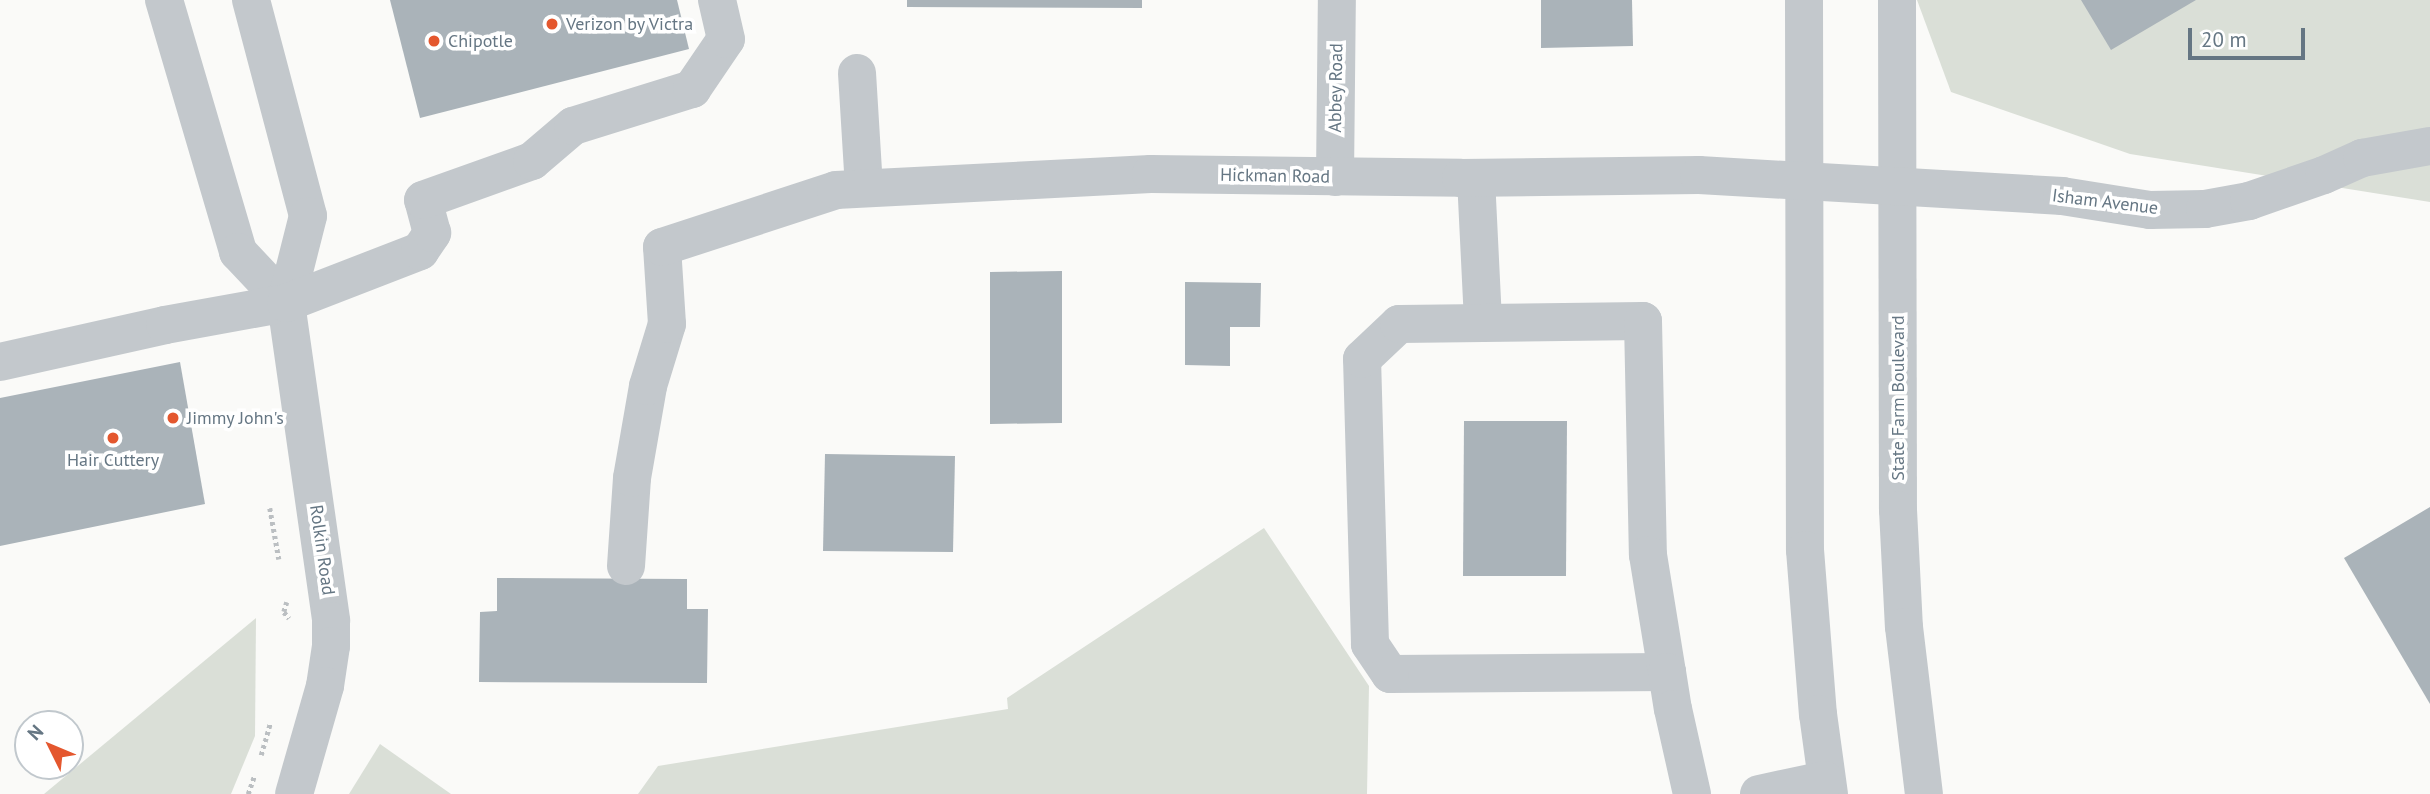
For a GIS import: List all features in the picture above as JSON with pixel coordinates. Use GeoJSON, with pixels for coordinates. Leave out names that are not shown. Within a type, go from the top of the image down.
{"type":"FeatureCollection","features":[{"type":"Feature","properties":{"kind":"street"},"geometry":{"type":"LineString","coordinates":[[164,0],[238,252],[286,303]]}},
{"type":"Feature","properties":{"kind":"street","name":"Rolkin Road"},"geometry":{"type":"LineString","coordinates":[[251,0],[308,216],[286,303],[331,621],[331,646],[325,686],[294,794]]}},
{"type":"Feature","properties":{"kind":"street"},"geometry":{"type":"LineString","coordinates":[[0,362],[164,325],[286,303],[419,250],[432,233],[423,200],[532,161],[573,126],[692,89],[726,40],[716,0]]}},
{"type":"Feature","properties":{"kind":"street","name":"Abbey Road"},"geometry":{"type":"LineString","coordinates":[[1335,177],[1336,0]]}},
{"type":"Feature","properties":{"kind":"street"},"geometry":{"type":"LineString","coordinates":[[1759,794],[1827,787],[1805,550],[1804,0]]}},
{"type":"Feature","properties":{"kind":"street","name":"State Farm Boulevard"},"geometry":{"type":"LineString","coordinates":[[1897,0],[1898,523],[1904,627],[1924,794]]}},
{"type":"Feature","properties":{"kind":"street"},"geometry":{"type":"LineString","coordinates":[[857,73],[864,188]]}},
{"type":"Feature","properties":{"kind":"street","name":"Isham Avenue"},"geometry":{"type":"LineString","coordinates":[[1897,184],[2062,196],[2150,210],[2205,209],[2249,201],[2324,175],[2362,158],[2430,146]]}},
{"type":"Feature","properties":{"kind":"street","name":"Hickman Road"},"geometry":{"type":"LineString","coordinates":[[626,566],[636,452],[648,386],[667,324],[662,247],[791,203],[836,190],[1151,174],[1476,178],[1699,175],[1897,184]]}},
{"type":"Feature","properties":{"kind":"street"},"geometry":{"type":"LineString","coordinates":[[1476,178],[1483,323]]}},
{"type":"Feature","properties":{"kind":"street"},"geometry":{"type":"LineString","coordinates":[[1667,672],[1390,674],[1370,644],[1362,359],[1399,324],[1643,321],[1648,555],[1667,672],[1692,794]]}},
{"type":"Feature","properties":{"kind":"path"},"geometry":{"type":"LineString","coordinates":[[287,602],[284,612],[293,622]]}},
{"type":"Feature","properties":{"kind":"path"},"geometry":{"type":"LineString","coordinates":[[248,794],[272,716]]}},
{"type":"Feature","properties":{"kind":"shaded area"},"geometry":{"type":"Polygon","coordinates":[[[1917,0],[2430,0],[2430,202],[2130,154],[1951,92],[1917,0]]]}},
{"type":"Feature","properties":{"kind":"shaded area"},"geometry":{"type":"Polygon","coordinates":[[[1264,528],[1369,686],[1367,794],[638,794],[658,766],[1008,709],[1007,698],[1264,528]]]}},
{"type":"Feature","properties":{"kind":"shaded area"},"geometry":{"type":"Polygon","coordinates":[[[256,618],[255,736],[231,794],[44,794],[61,780],[84,780],[84,761],[256,618]]]}},
{"type":"Feature","properties":{"kind":"shaded area"},"geometry":{"type":"Polygon","coordinates":[[[380,744],[451,794],[349,794],[380,744]]]}},
{"type":"Feature","properties":{"kind":"building"},"geometry":{"type":"Polygon","coordinates":[[[390,0],[677,0],[689,49],[420,118],[390,0]]]}},
{"type":"Feature","properties":{"kind":"building"},"geometry":{"type":"Polygon","coordinates":[[[907,0],[1142,0],[1142,8],[907,7],[907,0]]]}},
{"type":"Feature","properties":{"kind":"building"},"geometry":{"type":"Polygon","coordinates":[[[1541,0],[1632,0],[1633,46],[1541,48],[1541,0]]]}},
{"type":"Feature","properties":{"kind":"building"},"geometry":{"type":"Polygon","coordinates":[[[2081,0],[2196,0],[2111,50],[2081,0]]]}},
{"type":"Feature","properties":{"kind":"building"},"geometry":{"type":"Polygon","coordinates":[[[1062,271],[1062,423],[990,424],[990,272],[1062,271]]]}},
{"type":"Feature","properties":{"kind":"building"},"geometry":{"type":"Polygon","coordinates":[[[1185,282],[1261,283],[1260,327],[1230,327],[1230,366],[1185,365],[1185,282]]]}},
{"type":"Feature","properties":{"kind":"building"},"geometry":{"type":"Polygon","coordinates":[[[180,362],[205,504],[0,546],[0,398],[180,362]]]}},
{"type":"Feature","properties":{"kind":"building"},"geometry":{"type":"Polygon","coordinates":[[[1464,421],[1567,421],[1566,576],[1463,576],[1464,421]]]}},
{"type":"Feature","properties":{"kind":"building"},"geometry":{"type":"Polygon","coordinates":[[[825,454],[955,456],[953,552],[823,551],[825,454]]]}},
{"type":"Feature","properties":{"kind":"building"},"geometry":{"type":"Polygon","coordinates":[[[2430,507],[2430,704],[2344,558],[2430,507]]]}},
{"type":"Feature","properties":{"kind":"building"},"geometry":{"type":"Polygon","coordinates":[[[497,578],[687,579],[687,609],[708,609],[707,683],[479,682],[480,612],[497,611],[497,578]]]}},
{"type":"Feature","properties":{"kind":"place","name":"Verizon by Victra"},"geometry":{"type":"Point","coordinates":[552,24]}},
{"type":"Feature","properties":{"kind":"place","name":"Chipotle"},"geometry":{"type":"Point","coordinates":[434,41]}},
{"type":"Feature","properties":{"kind":"place","name":"Jimmy John's"},"geometry":{"type":"Point","coordinates":[173,418]}},
{"type":"Feature","properties":{"kind":"place","name":"Hair Cuttery"},"geometry":{"type":"Point","coordinates":[113,438]}}]}
